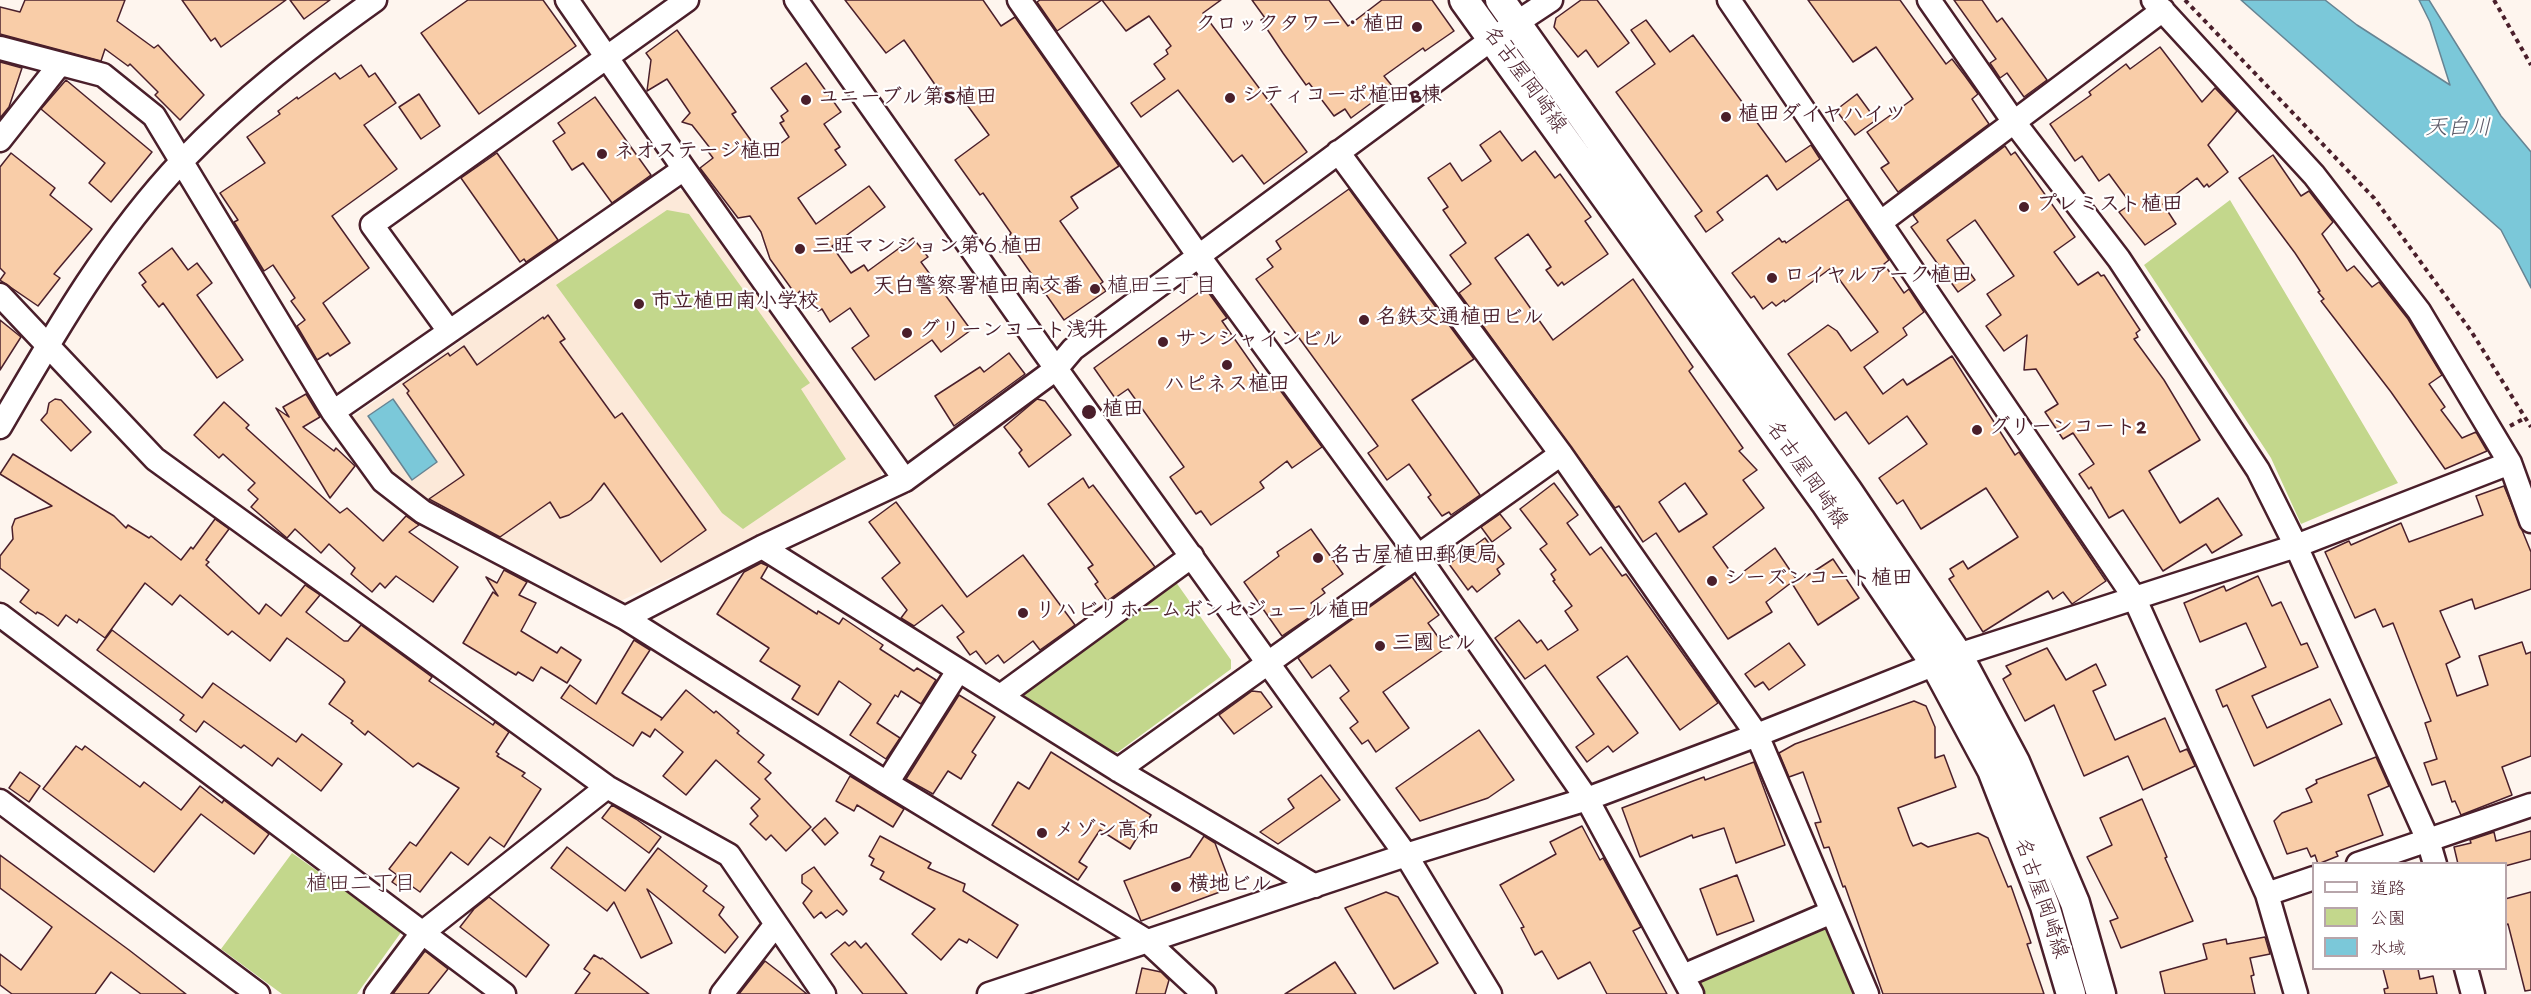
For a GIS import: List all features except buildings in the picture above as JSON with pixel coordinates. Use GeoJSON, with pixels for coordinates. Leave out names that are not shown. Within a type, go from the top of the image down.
{"type":"FeatureCollection","features":[{"type":"Feature","properties":{"kind":"main road","name":"名古屋岡崎線"},"geometry":{"type":"LineString","coordinates":[[1464,0],[1824,502],[1946,660],[2015,762],[2075,903],[2101,994]]}},
{"type":"Feature","properties":{"kind":"main road","name":"名古屋岡崎線"},"geometry":{"type":"LineString","coordinates":[[1500,0],[1847,490],[1946,660],[2045,906],[2071,994]]}},
{"type":"Feature","properties":{"kind":"street"},"geometry":{"type":"LineString","coordinates":[[0,427],[87,282],[145,204],[235,108],[303,51],[375,0]]}},
{"type":"Feature","properties":{"kind":"street"},"geometry":{"type":"LineString","coordinates":[[567,0],[905,480]]}},
{"type":"Feature","properties":{"kind":"street"},"geometry":{"type":"LineString","coordinates":[[449,331],[372,225],[687,0]]}},
{"type":"Feature","properties":{"kind":"street"},"geometry":{"type":"LineString","coordinates":[[796,0],[1056,369],[1406,855],[1490,994]]}},
{"type":"Feature","properties":{"kind":"street"},"geometry":{"type":"LineString","coordinates":[[1019,0],[1198,255],[1418,556],[1587,799],[1687,985],[1832,912]]}},
{"type":"Feature","properties":{"kind":"street"},"geometry":{"type":"LineString","coordinates":[[625,618],[762,547],[905,480],[1056,369],[1073,349],[1198,255],[1492,39],[1551,0]]}},
{"type":"Feature","properties":{"kind":"street"},"geometry":{"type":"LineString","coordinates":[[1729,0],[2134,597],[2267,894],[2296,994]]}},
{"type":"Feature","properties":{"kind":"street"},"geometry":{"type":"LineString","coordinates":[[1929,0],[2014,122],[2119,259],[2258,470],[2296,546],[2428,840],[2434,862]]}},
{"type":"Feature","properties":{"kind":"street"},"geometry":{"type":"LineString","coordinates":[[1881,222],[2014,122],[2158,5],[2314,176],[2419,311],[2511,463],[2531,520]]}},
{"type":"Feature","properties":{"kind":"street"},"geometry":{"type":"LineString","coordinates":[[0,48],[103,75],[154,116],[333,412],[383,480],[423,512],[625,618],[887,783],[1147,941],[1204,994]]}},
{"type":"Feature","properties":{"kind":"street"},"geometry":{"type":"LineString","coordinates":[[0,140],[60,64]]}},
{"type":"Feature","properties":{"kind":"street"},"geometry":{"type":"LineString","coordinates":[[1338,152],[1561,454],[1757,735],[1867,994]]}},
{"type":"Feature","properties":{"kind":"street"},"geometry":{"type":"LineString","coordinates":[[333,412],[684,169]]}},
{"type":"Feature","properties":{"kind":"street"},"geometry":{"type":"LineString","coordinates":[[0,295],[155,459],[608,787],[729,855],[824,994]]}},
{"type":"Feature","properties":{"kind":"street"},"geometry":{"type":"LineString","coordinates":[[1119,770],[1561,454]]}},
{"type":"Feature","properties":{"kind":"street"},"geometry":{"type":"LineString","coordinates":[[989,994],[1034,987],[1147,941],[1406,855],[1587,799],[1946,660],[2296,546],[2511,463]]}},
{"type":"Feature","properties":{"kind":"street"},"geometry":{"type":"LineString","coordinates":[[762,547],[1119,770],[1315,885]]}},
{"type":"Feature","properties":{"kind":"street"},"geometry":{"type":"LineString","coordinates":[[1002,695],[1192,556]]}},
{"type":"Feature","properties":{"kind":"street"},"geometry":{"type":"LineString","coordinates":[[0,615],[504,994]]}},
{"type":"Feature","properties":{"kind":"street"},"geometry":{"type":"LineString","coordinates":[[887,783],[958,671]]}},
{"type":"Feature","properties":{"kind":"street"},"geometry":{"type":"LineString","coordinates":[[376,994],[422,933],[608,787]]}},
{"type":"Feature","properties":{"kind":"street"},"geometry":{"type":"LineString","coordinates":[[0,801],[258,994]]}},
{"type":"Feature","properties":{"kind":"street"},"geometry":{"type":"LineString","coordinates":[[2364,862],[2531,805]]}},
{"type":"Feature","properties":{"kind":"street"},"geometry":{"type":"LineString","coordinates":[[2267,894],[2312,878]]}},
{"type":"Feature","properties":{"kind":"street"},"geometry":{"type":"LineString","coordinates":[[722,994],[776,924]]}},
{"type":"Feature","properties":{"kind":"street"},"geometry":{"type":"LineString","coordinates":[[2466,970],[2473,994]]}},
{"type":"Feature","properties":{"kind":"path"},"geometry":{"type":"LineString","coordinates":[[2185,0],[2374,198],[2471,331],[2531,427]]}},
{"type":"Feature","properties":{"kind":"path"},"geometry":{"type":"LineString","coordinates":[[2494,0],[2531,65]]}},
{"type":"Feature","properties":{"kind":"shaded area","name":"市立植田南小学校"},"geometry":{"type":"Polygon","coordinates":[[[675,191],[686,191],[882,470],[880,480],[614,604],[444,518],[384,470],[350,425],[352,417],[675,191]]]}},
{"type":"Feature","properties":{"kind":"green space"},"geometry":{"type":"Polygon","coordinates":[[[2230,200],[2398,483],[2301,524],[2271,458],[2144,265],[2230,200]]]}},
{"type":"Feature","properties":{"kind":"green space"},"geometry":{"type":"Polygon","coordinates":[[[667,210],[689,214],[810,383],[801,389],[846,459],[743,529],[722,513],[556,285],[667,210]]]}},
{"type":"Feature","properties":{"kind":"green space"},"geometry":{"type":"Polygon","coordinates":[[[1173,578],[1231,660],[1231,669],[1118,752],[1111,752],[1025,696],[1024,687],[1173,578]]]}},
{"type":"Feature","properties":{"kind":"green space"},"geometry":{"type":"Polygon","coordinates":[[[292,853],[402,931],[357,994],[282,994],[221,949],[292,853]]]}},
{"type":"Feature","properties":{"kind":"green space"},"geometry":{"type":"Polygon","coordinates":[[[1825,927],[1855,994],[1700,994],[1694,982],[1825,927]]]}},
{"type":"Feature","properties":{"kind":"water","name":"天白川"},"geometry":{"type":"Polygon","coordinates":[[[2241,0],[2325,0],[2357,25],[2450,85],[2430,22],[2419,0],[2429,0],[2501,116],[2531,152],[2531,288],[2501,230],[2241,0]]]}},
{"type":"Feature","properties":{"kind":"water"},"geometry":{"type":"Polygon","coordinates":[[[393,399],[437,462],[412,480],[368,416],[393,399]]]}},
{"type":"Feature","properties":{"kind":"place","name":"クロックタワー・植田"},"geometry":{"type":"Point","coordinates":[1417,27]}},
{"type":"Feature","properties":{"kind":"place","name":"シティコーポ植田B棟"},"geometry":{"type":"Point","coordinates":[1230,98]}},
{"type":"Feature","properties":{"kind":"place","name":"ユニーブル第5植田"},"geometry":{"type":"Point","coordinates":[806,100]}},
{"type":"Feature","properties":{"kind":"place","name":"植田ダイヤハイツ"},"geometry":{"type":"Point","coordinates":[1726,117]}},
{"type":"Feature","properties":{"kind":"place","name":"ネオステージ植田"},"geometry":{"type":"Point","coordinates":[602,154]}},
{"type":"Feature","properties":{"kind":"place","name":"プレミスト植田"},"geometry":{"type":"Point","coordinates":[2024,207]}},
{"type":"Feature","properties":{"kind":"place","name":"三旺マンション第６植田"},"geometry":{"type":"Point","coordinates":[800,249]}},
{"type":"Feature","properties":{"kind":"place","name":"ロイヤルアーク植田"},"geometry":{"type":"Point","coordinates":[1772,278]}},
{"type":"Feature","properties":{"kind":"place","name":"天白警察署植田南交番"},"geometry":{"type":"Point","coordinates":[1095,289]}},
{"type":"Feature","properties":{"kind":"place","name":"市立植田南小学校"},"geometry":{"type":"Point","coordinates":[639,304]}},
{"type":"Feature","properties":{"kind":"place","name":"名鉄交通植田ビル"},"geometry":{"type":"Point","coordinates":[1364,320]}},
{"type":"Feature","properties":{"kind":"place","name":"グリーンコート浅井"},"geometry":{"type":"Point","coordinates":[907,333]}},
{"type":"Feature","properties":{"kind":"place","name":"サンシャインビル"},"geometry":{"type":"Point","coordinates":[1163,342]}},
{"type":"Feature","properties":{"kind":"place","name":"ハピネス植田"},"geometry":{"type":"Point","coordinates":[1227,365]}},
{"type":"Feature","properties":{"kind":"place","name":"植田"},"geometry":{"type":"Point","coordinates":[1089,412]}},
{"type":"Feature","properties":{"kind":"place","name":"グリーンコート2"},"geometry":{"type":"Point","coordinates":[1977,430]}},
{"type":"Feature","properties":{"kind":"place","name":"名古屋植田郵便局"},"geometry":{"type":"Point","coordinates":[1318,558]}},
{"type":"Feature","properties":{"kind":"place","name":"シーズンコート植田"},"geometry":{"type":"Point","coordinates":[1712,581]}},
{"type":"Feature","properties":{"kind":"place","name":"リハビリホームボンセジュール植田"},"geometry":{"type":"Point","coordinates":[1023,613]}},
{"type":"Feature","properties":{"kind":"place","name":"三國ビル"},"geometry":{"type":"Point","coordinates":[1380,646]}},
{"type":"Feature","properties":{"kind":"place","name":"メゾン高和"},"geometry":{"type":"Point","coordinates":[1042,833]}},
{"type":"Feature","properties":{"kind":"place","name":"横地ビル"},"geometry":{"type":"Point","coordinates":[1176,887]}},
{"type":"Feature","properties":{"kind":"district","name":"植田三丁目"},"geometry":{"type":"Point","coordinates":[1162,289]}},
{"type":"Feature","properties":{"kind":"district","name":"植田二丁目"},"geometry":{"type":"Point","coordinates":[361,887]}}]}
